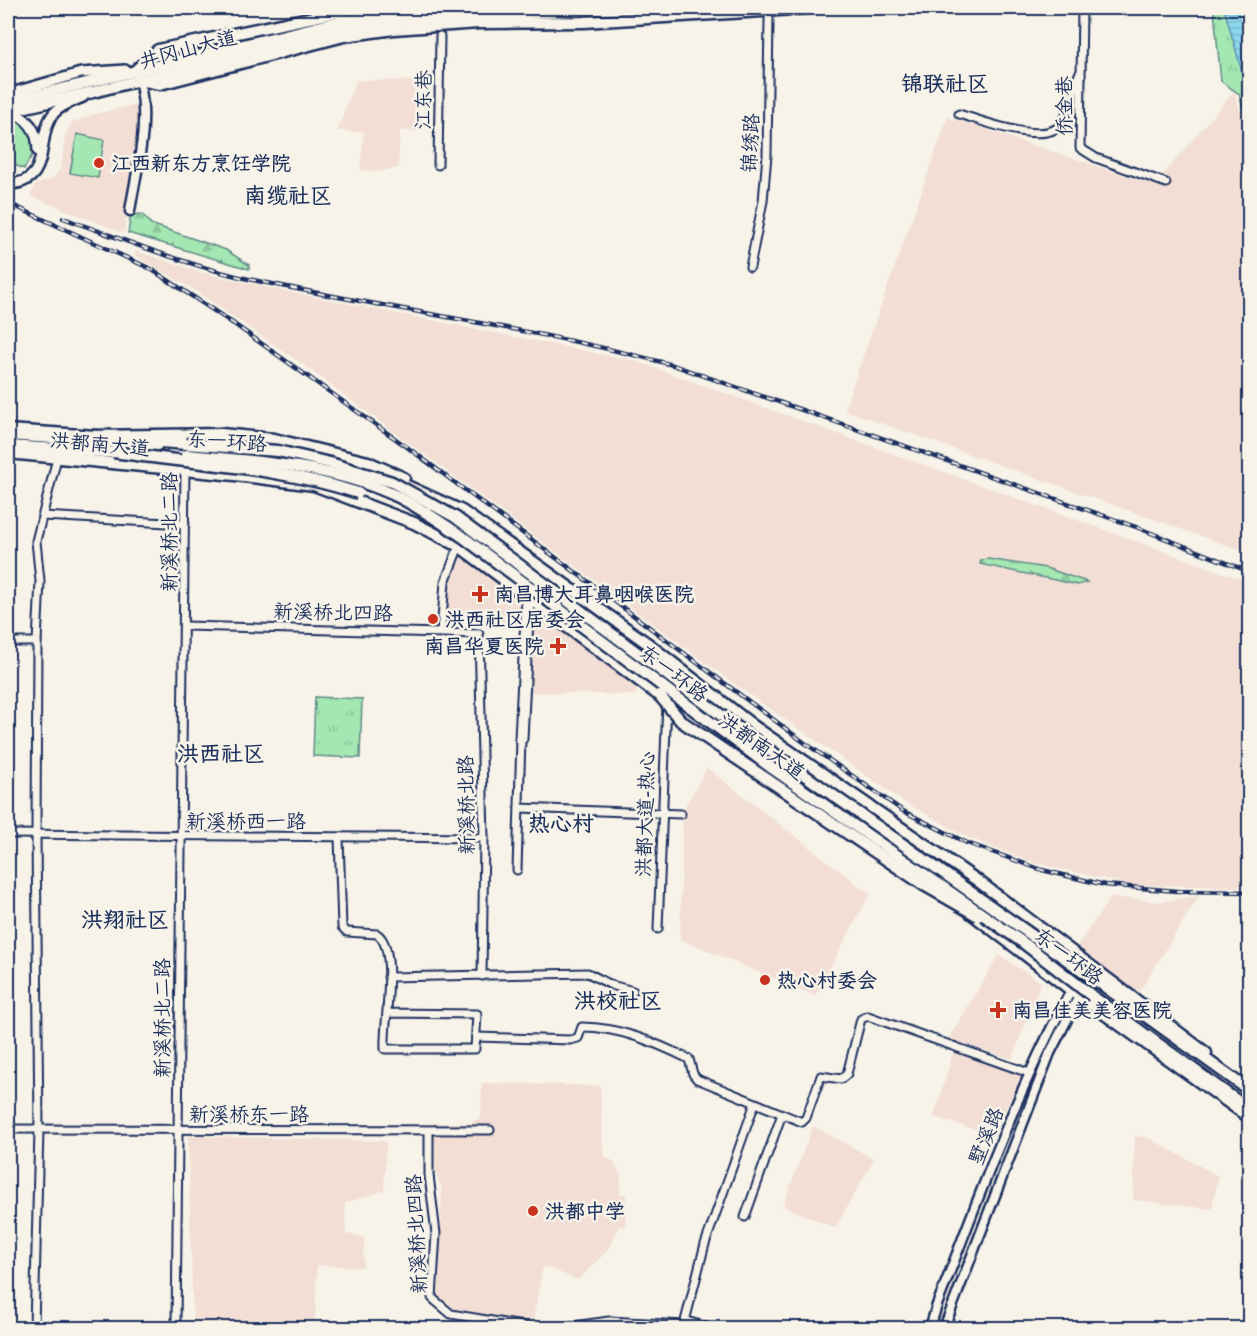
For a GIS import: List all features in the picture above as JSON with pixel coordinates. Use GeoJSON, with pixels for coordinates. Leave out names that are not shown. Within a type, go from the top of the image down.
{"type":"FeatureCollection","features":[{"type":"Feature","properties":{"kind":"main road"},"geometry":{"type":"LineString","coordinates":[[138,75],[158,50],[356,8]]}},
{"type":"Feature","properties":{"kind":"main road","name":"井冈山大道"},"geometry":{"type":"LineString","coordinates":[[8,112],[93,92],[138,75],[342,21],[402,12],[514,8]]}},
{"type":"Feature","properties":{"kind":"main road","name":"井冈山大道"},"geometry":{"type":"LineString","coordinates":[[8,102],[169,70],[349,27],[402,19],[631,8]]}},
{"type":"Feature","properties":{"kind":"main road"},"geometry":{"type":"LineString","coordinates":[[8,93],[81,73],[138,75],[160,84],[344,36],[394,29],[479,23],[584,22],[810,8]]}},
{"type":"Feature","properties":{"kind":"main road"},"geometry":{"type":"LineString","coordinates":[[12,181],[30,173],[40,163],[47,125],[54,113],[93,92]]}},
{"type":"Feature","properties":{"kind":"main road"},"geometry":{"type":"LineString","coordinates":[[8,112],[25,120],[34,129],[38,150],[30,173]]}},
{"type":"Feature","properties":{"kind":"main road","name":"东一环路"},"geometry":{"type":"LineString","coordinates":[[8,430],[278,451],[392,482],[445,511],[749,735],[1052,947],[1250,1090]]}},
{"type":"Feature","properties":{"kind":"main road","name":"洪都南大道"},"geometry":{"type":"LineString","coordinates":[[8,435],[324,458],[408,484],[462,511],[647,643],[752,725],[978,881],[1250,1085]]}},
{"type":"Feature","properties":{"kind":"main road"},"geometry":{"type":"LineString","coordinates":[[90,436],[232,435],[311,446],[368,462],[404,478],[462,511]]}},
{"type":"Feature","properties":{"kind":"main road","name":"东一环路"},"geometry":{"type":"LineString","coordinates":[[8,446],[186,455],[278,463],[329,474],[391,494],[463,537],[773,769],[1025,944],[1250,1110]]}},
{"type":"Feature","properties":{"kind":"main road"},"geometry":{"type":"LineString","coordinates":[[114,452],[316,479],[358,493],[416,517],[456,544]]}},
{"type":"Feature","properties":{"kind":"main road","name":"洪都南大道"},"geometry":{"type":"LineString","coordinates":[[8,453],[314,485],[380,509],[456,544],[663,698],[946,893],[1076,993],[1250,1118]]}},
{"type":"Feature","properties":{"kind":"main road"},"geometry":{"type":"LineString","coordinates":[[663,698],[681,721],[924,885],[1025,944]]}},
{"type":"Feature","properties":{"kind":"street","name":"侨金巷"},"geometry":{"type":"LineString","coordinates":[[1082,8],[1080,148],[1096,158],[1166,183]]}},
{"type":"Feature","properties":{"kind":"street","name":"锦绣路"},"geometry":{"type":"LineString","coordinates":[[750,267],[763,201],[767,155],[769,19]]}},
{"type":"Feature","properties":{"kind":"street","name":"江东巷"},"geometry":{"type":"LineString","coordinates":[[438,165],[440,36]]}},
{"type":"Feature","properties":{"kind":"street"},"geometry":{"type":"LineString","coordinates":[[959,114],[1009,130],[1040,132],[1055,129],[1062,123],[1081,69]]}},
{"type":"Feature","properties":{"kind":"street"},"geometry":{"type":"LineString","coordinates":[[129,212],[144,126],[144,104],[138,75]]}},
{"type":"Feature","properties":{"kind":"street","name":"新溪桥北二路"},"geometry":{"type":"LineString","coordinates":[[176,1329],[179,837],[185,626],[186,455]]}},
{"type":"Feature","properties":{"kind":"street"},"geometry":{"type":"LineString","coordinates":[[34,1329],[39,1130],[36,834],[37,642],[40,581],[36,541],[57,458]]}},
{"type":"Feature","properties":{"kind":"street"},"geometry":{"type":"LineString","coordinates":[[43,516],[185,524]]}},
{"type":"Feature","properties":{"kind":"street"},"geometry":{"type":"LineString","coordinates":[[441,631],[445,582],[456,544]]}},
{"type":"Feature","properties":{"kind":"street"},"geometry":{"type":"LineString","coordinates":[[517,870],[521,739],[519,739],[528,598]]}},
{"type":"Feature","properties":{"kind":"street","name":"新溪桥北四路"},"geometry":{"type":"LineString","coordinates":[[185,626],[441,631],[479,634]]}},
{"type":"Feature","properties":{"kind":"street","name":"新溪桥北路"},"geometry":{"type":"LineString","coordinates":[[479,634],[483,838],[482,976]]}},
{"type":"Feature","properties":{"kind":"street"},"geometry":{"type":"LineString","coordinates":[[8,642],[37,642]]}},
{"type":"Feature","properties":{"kind":"street","name":"洪都大道-热心"},"geometry":{"type":"LineString","coordinates":[[658,929],[663,698]]}},
{"type":"Feature","properties":{"kind":"street"},"geometry":{"type":"LineString","coordinates":[[519,808],[681,814]]}},
{"type":"Feature","properties":{"kind":"street","name":"新溪桥西一路"},"geometry":{"type":"LineString","coordinates":[[8,834],[483,838]]}},
{"type":"Feature","properties":{"kind":"street"},"geometry":{"type":"LineString","coordinates":[[339,838],[341,925],[347,932],[377,934],[385,941],[388,976],[385,1049],[475,1049],[477,1014],[387,1013]]}},
{"type":"Feature","properties":{"kind":"street","name":"墅溪路"},"geometry":{"type":"LineString","coordinates":[[944,1329],[1050,1053],[1088,962]]}},
{"type":"Feature","properties":{"kind":"street","name":"墅溪路"},"geometry":{"type":"LineString","coordinates":[[930,1329],[937,1305],[1044,1038],[1076,993],[1102,973]]}},
{"type":"Feature","properties":{"kind":"street"},"geometry":{"type":"LineString","coordinates":[[388,976],[588,974],[633,992]]}},
{"type":"Feature","properties":{"kind":"street"},"geometry":{"type":"LineString","coordinates":[[476,1037],[570,1040],[578,1038],[582,1028],[616,1030],[640,1037],[689,1059],[697,1079],[799,1121],[805,1121],[821,1076],[844,1078],[861,1019],[868,1016],[1029,1073]]}},
{"type":"Feature","properties":{"kind":"street"},"geometry":{"type":"LineString","coordinates":[[684,1325],[705,1244],[755,1102]]}},
{"type":"Feature","properties":{"kind":"street"},"geometry":{"type":"LineString","coordinates":[[745,1217],[782,1114]]}},
{"type":"Feature","properties":{"kind":"street","name":"新溪桥东一路"},"geometry":{"type":"LineString","coordinates":[[8,1129],[490,1130]]}},
{"type":"Feature","properties":{"kind":"street","name":"新溪桥北四路"},"geometry":{"type":"LineString","coordinates":[[429,1131],[429,1175],[436,1234],[432,1298],[451,1314],[535,1329]]}},
{"type":"Feature","properties":{"kind":"street"},"geometry":{"type":"LineString","coordinates":[[559,1329],[609,1321],[684,1325],[690,1322],[711,1329]]}},
{"type":"Feature","properties":{"kind":"shaded area"},"geometry":{"type":"Polygon","coordinates":[[[356,80],[420,81],[418,131],[400,131],[398,168],[375,172],[360,169],[364,132],[337,131],[356,80]]]}},
{"type":"Feature","properties":{"kind":"shaded area"},"geometry":{"type":"Polygon","coordinates":[[[1234,91],[1250,141],[1249,553],[844,410],[948,117],[1154,185],[1234,91]]]}},
{"type":"Feature","properties":{"kind":"shaded area","name":"江西新东方烹饪学院"},"geometry":{"type":"Polygon","coordinates":[[[142,103],[124,233],[30,196],[36,184],[52,179],[61,168],[65,137],[71,123],[95,114],[142,103]]]}},
{"type":"Feature","properties":{"kind":"shaded area"},"geometry":{"type":"Polygon","coordinates":[[[136,251],[199,272],[279,290],[636,361],[1249,582],[1249,887],[1131,885],[1034,863],[967,837],[903,801],[737,686],[305,366],[193,289],[134,255],[136,251]]]}},
{"type":"Feature","properties":{"kind":"shaded area","name":"南昌博大耳鼻咽喉医院"},"geometry":{"type":"Polygon","coordinates":[[[460,554],[523,603],[517,630],[447,620],[449,585],[460,554]]]}},
{"type":"Feature","properties":{"kind":"shaded area","name":"南昌华夏医院"},"geometry":{"type":"Polygon","coordinates":[[[534,607],[637,685],[636,695],[529,692],[534,607]]]}},
{"type":"Feature","properties":{"kind":"shaded area"},"geometry":{"type":"Polygon","coordinates":[[[707,768],[870,894],[815,996],[680,939],[683,810],[707,768]]]}},
{"type":"Feature","properties":{"kind":"shaded area"},"geometry":{"type":"Polygon","coordinates":[[[1199,896],[1137,995],[1077,946],[1111,897],[1161,902],[1199,896]]]}},
{"type":"Feature","properties":{"kind":"shaded area","name":"南昌佳美美容医院"},"geometry":{"type":"Polygon","coordinates":[[[999,955],[1041,982],[1012,1059],[948,1039],[999,955]]]}},
{"type":"Feature","properties":{"kind":"shaded area"},"geometry":{"type":"Polygon","coordinates":[[[954,1049],[1022,1075],[993,1135],[934,1117],[954,1049]]]}},
{"type":"Feature","properties":{"kind":"shaded area","name":"洪都中学"},"geometry":{"type":"Polygon","coordinates":[[[482,1083],[600,1086],[603,1149],[605,1156],[614,1162],[621,1176],[620,1194],[626,1195],[625,1226],[619,1226],[608,1250],[578,1280],[543,1266],[532,1325],[449,1307],[438,1298],[442,1189],[436,1173],[433,1123],[470,1123],[481,1118],[482,1083]]]}},
{"type":"Feature","properties":{"kind":"shaded area"},"geometry":{"type":"Polygon","coordinates":[[[813,1126],[874,1159],[835,1228],[783,1206],[813,1126]]]}},
{"type":"Feature","properties":{"kind":"shaded area"},"geometry":{"type":"Polygon","coordinates":[[[188,1136],[386,1141],[384,1191],[345,1203],[346,1234],[364,1237],[363,1267],[317,1265],[315,1328],[193,1328],[188,1136]]]}},
{"type":"Feature","properties":{"kind":"shaded area"},"geometry":{"type":"Polygon","coordinates":[[[1135,1136],[1149,1138],[1218,1176],[1212,1209],[1133,1200],[1135,1136]]]}},
{"type":"Feature","properties":{"kind":"green space"},"geometry":{"type":"Polygon","coordinates":[[[1249,8],[1249,129],[1239,94],[1221,81],[1214,11],[1249,8]]]}},
{"type":"Feature","properties":{"kind":"green space"},"geometry":{"type":"Polygon","coordinates":[[[8,119],[24,125],[32,140],[34,152],[24,169],[8,162],[8,119]]]}},
{"type":"Feature","properties":{"kind":"green space"},"geometry":{"type":"Polygon","coordinates":[[[77,134],[104,140],[98,178],[70,173],[77,134]]]}},
{"type":"Feature","properties":{"kind":"green space"},"geometry":{"type":"Polygon","coordinates":[[[142,214],[151,224],[226,250],[249,265],[249,269],[128,233],[131,215],[142,214]]]}},
{"type":"Feature","properties":{"kind":"green space"},"geometry":{"type":"Polygon","coordinates":[[[988,559],[1046,568],[1087,582],[1078,585],[980,564],[981,560],[988,559]]]}},
{"type":"Feature","properties":{"kind":"green space"},"geometry":{"type":"Polygon","coordinates":[[[315,697],[362,699],[360,758],[313,756],[315,697]]]}},
{"type":"Feature","properties":{"kind":"water"},"geometry":{"type":"Polygon","coordinates":[[[1224,8],[1247,8],[1249,11],[1249,97],[1224,8]]]}},
{"type":"Feature","properties":{"kind":"railway"},"geometry":{"type":"LineString","coordinates":[[8,203],[151,269],[234,324],[407,447],[805,743],[903,811],[967,843],[1042,870],[1105,885],[1177,891],[1250,892]]}},
{"type":"Feature","properties":{"kind":"railway"},"geometry":{"type":"LineString","coordinates":[[63,218],[205,268],[253,280],[568,340],[673,365],[1136,527],[1250,572]]}},
{"type":"Feature","properties":{"kind":"place","name":"江西新东方烹饪学院"},"geometry":{"type":"Point","coordinates":[99,163]}},
{"type":"Feature","properties":{"kind":"place","name":"南昌博大耳鼻咽喉医院"},"geometry":{"type":"Point","coordinates":[480,594]}},
{"type":"Feature","properties":{"kind":"place","name":"洪西社区居委会"},"geometry":{"type":"Point","coordinates":[433,619]}},
{"type":"Feature","properties":{"kind":"place","name":"南昌华夏医院"},"geometry":{"type":"Point","coordinates":[558,646]}},
{"type":"Feature","properties":{"kind":"place","name":"热心村委会"},"geometry":{"type":"Point","coordinates":[765,980]}},
{"type":"Feature","properties":{"kind":"place","name":"南昌佳美美容医院"},"geometry":{"type":"Point","coordinates":[998,1010]}},
{"type":"Feature","properties":{"kind":"place","name":"洪都中学"},"geometry":{"type":"Point","coordinates":[533,1211]}},
{"type":"Feature","properties":{"kind":"district","name":"锦联社区"},"geometry":{"type":"Point","coordinates":[945,83]}},
{"type":"Feature","properties":{"kind":"district","name":"南缆社区"},"geometry":{"type":"Point","coordinates":[288,195]}},
{"type":"Feature","properties":{"kind":"district","name":"洪西社区"},"geometry":{"type":"Point","coordinates":[221,753]}},
{"type":"Feature","properties":{"kind":"district","name":"热心村"},"geometry":{"type":"Point","coordinates":[561,823]}},
{"type":"Feature","properties":{"kind":"district","name":"洪翔社区"},"geometry":{"type":"Point","coordinates":[125,919]}},
{"type":"Feature","properties":{"kind":"district","name":"洪校社区"},"geometry":{"type":"Point","coordinates":[618,1000]}}]}
